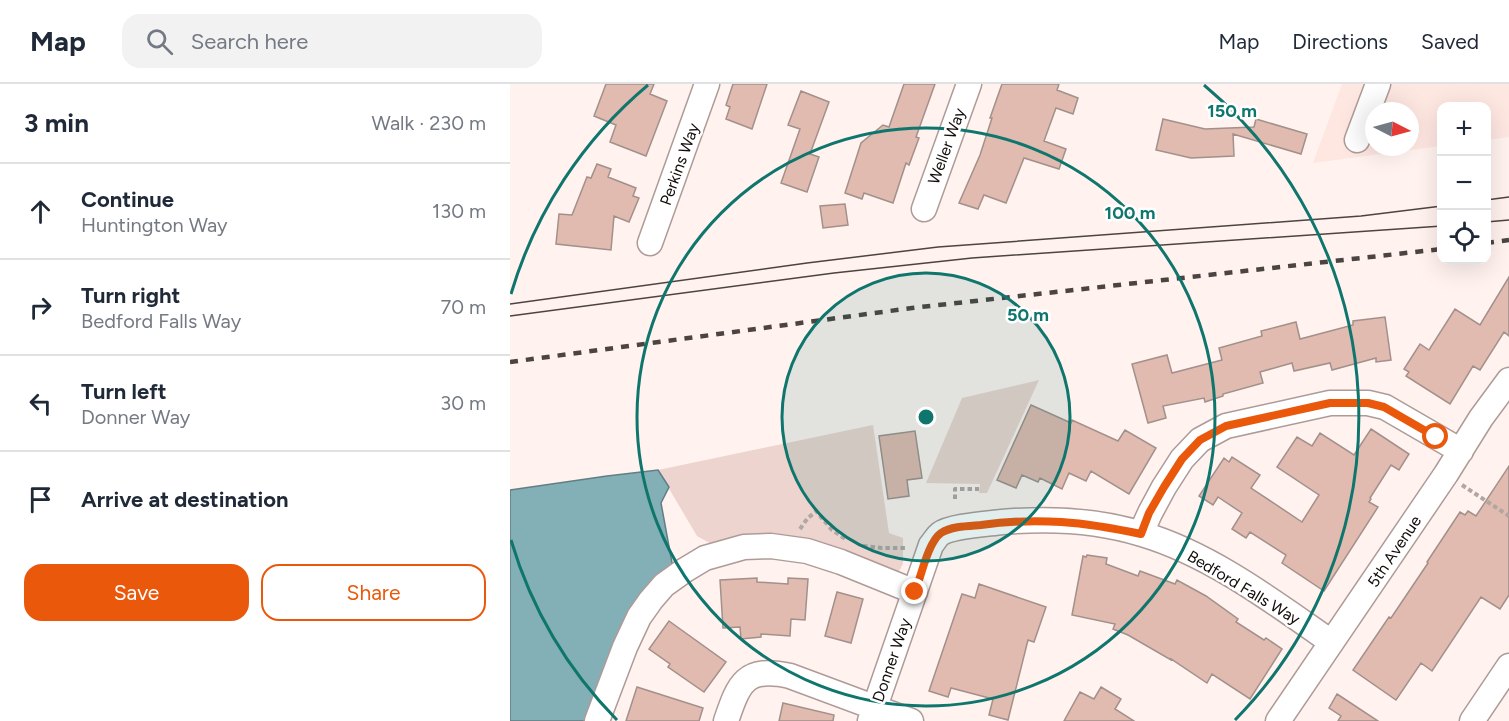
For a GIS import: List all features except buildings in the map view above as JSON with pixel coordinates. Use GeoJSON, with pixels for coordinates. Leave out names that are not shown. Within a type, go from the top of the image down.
{"type":"FeatureCollection","features":[{"type":"Feature","properties":{"kind":"street","name":"Perkins Way"},"geometry":{"type":"LineString","coordinates":[[650,243],[707,84]]}},
{"type":"Feature","properties":{"kind":"street","name":"Weller Way"},"geometry":{"type":"LineString","coordinates":[[924,209],[969,84]]}},
{"type":"Feature","properties":{"kind":"street"},"geometry":{"type":"LineString","coordinates":[[1357,140],[1378,84]]}},
{"type":"Feature","properties":{"kind":"street","name":"5th Avenue"},"geometry":{"type":"LineString","coordinates":[[1278,721],[1461,452],[1481,418],[1509,380]]}},
{"type":"Feature","properties":{"kind":"street"},"geometry":{"type":"LineString","coordinates":[[1141,534],[1149,513],[1182,459],[1200,440],[1226,426],[1330,403],[1368,403],[1384,407],[1461,452]]}},
{"type":"Feature","properties":{"kind":"street","name":"Bedford Falls Way"},"geometry":{"type":"LineString","coordinates":[[940,534],[961,527],[1022,521],[1062,521],[1103,525],[1141,534],[1208,561],[1331,642]]}},
{"type":"Feature","properties":{"kind":"street","name":"Donner Way"},"geometry":{"type":"LineString","coordinates":[[872,715],[931,545],[940,534]]}},
{"type":"Feature","properties":{"kind":"street"},"geometry":{"type":"LineString","coordinates":[[597,721],[639,617],[664,585],[705,558],[744,547],[771,546],[807,551],[915,592]]}},
{"type":"Feature","properties":{"kind":"street"},"geometry":{"type":"LineString","coordinates":[[1472,721],[1509,666]]}},
{"type":"Feature","properties":{"kind":"street"},"geometry":{"type":"LineString","coordinates":[[726,721],[739,686],[757,673],[790,676],[872,715],[910,721]]}},
{"type":"Feature","properties":{"kind":"path"},"geometry":{"type":"LineString","coordinates":[[1446,474],[1509,516]]}},
{"type":"Feature","properties":{"kind":"path"},"geometry":{"type":"LineString","coordinates":[[955,500],[955,489],[979,489]]}},
{"type":"Feature","properties":{"kind":"path"},"geometry":{"type":"LineString","coordinates":[[816,511],[832,530],[848,540]]}},
{"type":"Feature","properties":{"kind":"path"},"geometry":{"type":"LineString","coordinates":[[857,545],[872,548],[905,548]]}},
{"type":"Feature","properties":{"kind":"shaded area"},"geometry":{"type":"Polygon","coordinates":[[[1342,84],[1509,84],[1509,137],[1491,139],[1491,102],[1437,102],[1437,147],[1419,149],[1419,102],[1365,102],[1366,156],[1313,163],[1342,84]]]}},
{"type":"Feature","properties":{"kind":"shaded area"},"geometry":{"type":"Polygon","coordinates":[[[1039,380],[987,493],[979,493],[980,484],[926,483],[962,398],[1039,380]]]}},
{"type":"Feature","properties":{"kind":"shaded area"},"geometry":{"type":"Polygon","coordinates":[[[873,425],[889,533],[903,538],[903,564],[898,573],[713,545],[697,536],[658,470],[873,425]]]}},
{"type":"Feature","properties":{"kind":"water"},"geometry":{"type":"Polygon","coordinates":[[[658,470],[669,487],[661,503],[673,568],[639,599],[618,634],[586,721],[510,721],[510,490],[658,470]]]}},
{"type":"Feature","properties":{"kind":"tram line"},"geometry":{"type":"LineString","coordinates":[[1491,199],[1509,197]]}},
{"type":"Feature","properties":{"kind":"tram line"},"geometry":{"type":"LineString","coordinates":[[510,304],[938,247],[1361,216],[1437,207]]}},
{"type":"Feature","properties":{"kind":"tram line"},"geometry":{"type":"LineString","coordinates":[[1491,222],[1509,220]]}},
{"type":"Feature","properties":{"kind":"tram line"},"geometry":{"type":"LineString","coordinates":[[510,316],[834,273],[972,258],[1437,226]]}},
{"type":"Feature","properties":{"kind":"railway"},"geometry":{"type":"LineString","coordinates":[[1491,242],[1509,240]]}},
{"type":"Feature","properties":{"kind":"railway"},"geometry":{"type":"LineString","coordinates":[[510,362],[912,308],[1437,250]]}},
{"type":"Feature","properties":{"kind":"route"},"geometry":{"type":"LineString","coordinates":[[915,592],[931,545],[940,534],[954,528],[1022,521],[1062,521],[1103,525],[1141,534],[1149,513],[1182,459],[1200,440],[1226,426],[1330,403],[1368,403],[1384,407],[1436,437]]}}]}
